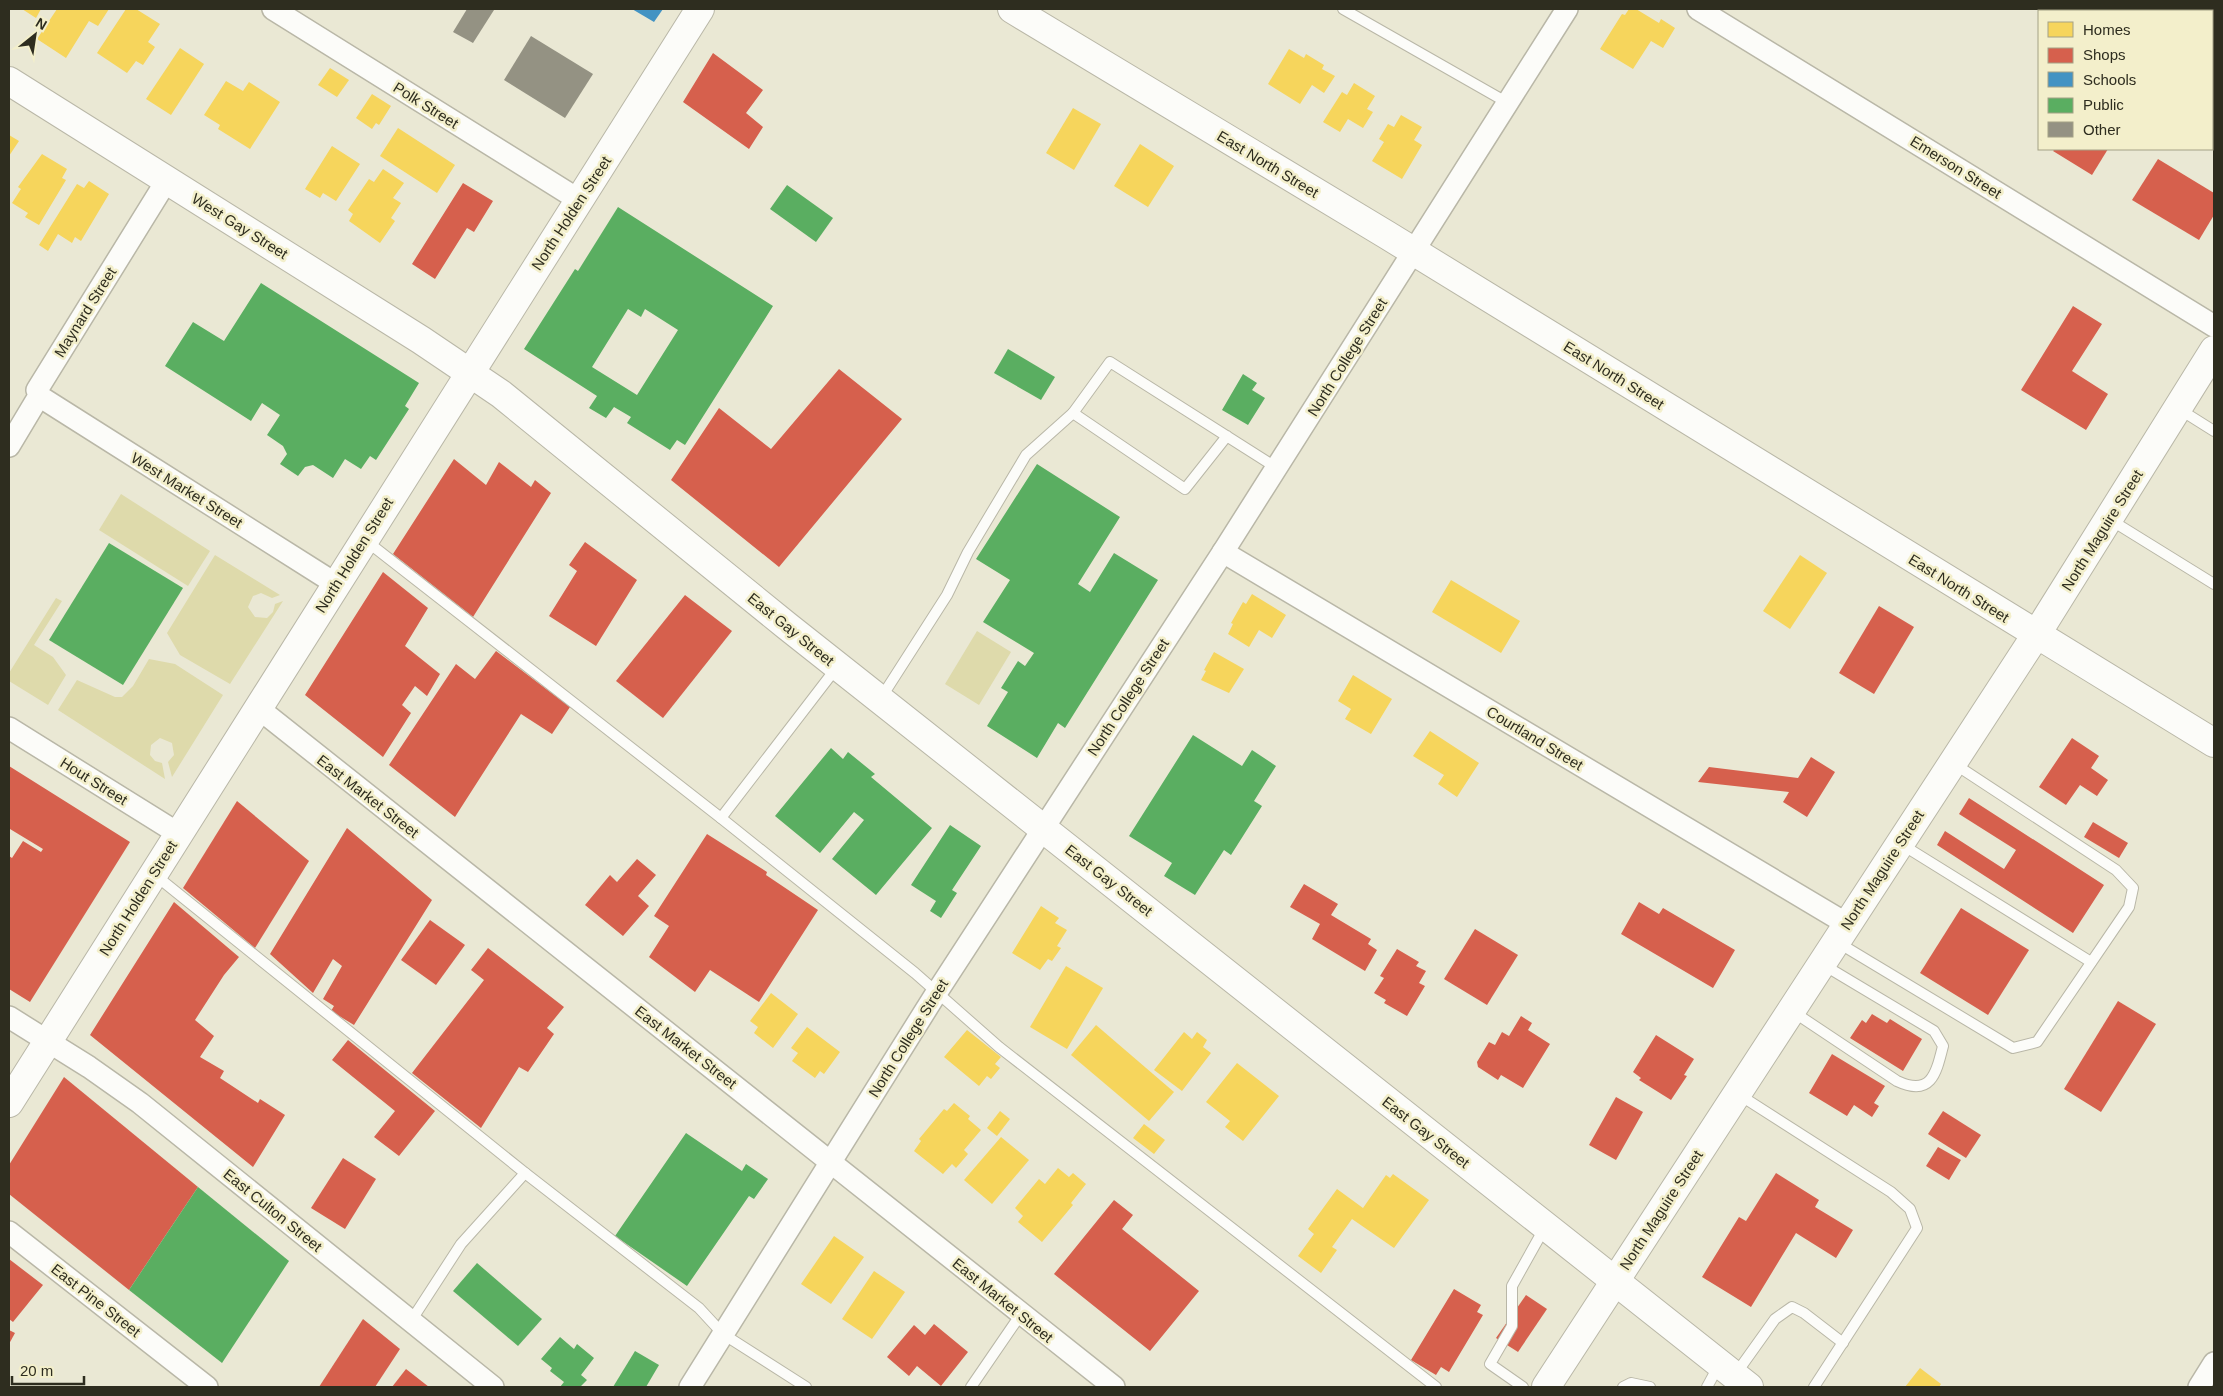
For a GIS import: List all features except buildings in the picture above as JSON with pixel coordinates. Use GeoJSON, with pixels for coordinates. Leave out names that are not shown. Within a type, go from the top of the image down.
{"type":"FeatureCollection","features":[{"type":"Feature","properties":{"kind":"main road","name":"North Holden Street"},"geometry":{"type":"LineString","coordinates":[[9,1103],[700,9]]}},
{"type":"Feature","properties":{"kind":"main road","name":"East North Street"},"geometry":{"type":"LineString","coordinates":[[1012,9],[1414,252],[2214,743]]}},
{"type":"Feature","properties":{"kind":"main road","name":"West Gay Street"},"geometry":{"type":"LineString","coordinates":[[9,81],[413,334],[469,372]]}},
{"type":"Feature","properties":{"kind":"main road","name":"North Maguire Street"},"geometry":{"type":"LineString","coordinates":[[1546,1387],[2036,635],[2214,350]]}},
{"type":"Feature","properties":{"kind":"main road","name":"East Gay Street"},"geometry":{"type":"LineString","coordinates":[[469,372],[501,394],[838,666],[1545,1226],[1614,1282],[1727,1379]]}},
{"type":"Feature","properties":{"kind":"street","name":"Polk Street"},"geometry":{"type":"LineString","coordinates":[[273,9],[579,200]]}},
{"type":"Feature","properties":{"kind":"street","name":"North College Street"},"geometry":{"type":"LineString","coordinates":[[690,1387],[937,992],[1277,468],[1568,9]]}},
{"type":"Feature","properties":{"kind":"street","name":"Emerson Street"},"geometry":{"type":"LineString","coordinates":[[1698,9],[2214,326]]}},
{"type":"Feature","properties":{"kind":"street","name":"Maynard Street"},"geometry":{"type":"LineString","coordinates":[[9,446],[39,396],[37,390],[167,180]]}},
{"type":"Feature","properties":{"kind":"street","name":"West Market Street"},"geometry":{"type":"LineString","coordinates":[[39,396],[336,584]]}},
{"type":"Feature","properties":{"kind":"street","name":"Courtland Street"},"geometry":{"type":"LineString","coordinates":[[1223,552],[1835,943]]}},
{"type":"Feature","properties":{"kind":"street","name":"East Market Street"},"geometry":{"type":"LineString","coordinates":[[258,708],[1114,1387]]}},
{"type":"Feature","properties":{"kind":"street","name":"Hout Street"},"geometry":{"type":"LineString","coordinates":[[9,728],[179,834]]}},
{"type":"Feature","properties":{"kind":"street","name":"East Culton Street"},"geometry":{"type":"LineString","coordinates":[[9,1017],[89,1067],[140,1103],[493,1387]]}},
{"type":"Feature","properties":{"kind":"street","name":"East Pine Street"},"geometry":{"type":"LineString","coordinates":[[9,1232],[208,1387]]}},
{"type":"Feature","properties":{"kind":"street"},"geometry":{"type":"LineString","coordinates":[[2199,1387],[2214,1363]]}},
{"type":"Feature","properties":{"kind":"lane"},"geometry":{"type":"LineString","coordinates":[[1343,9],[1508,103]]}},
{"type":"Feature","properties":{"kind":"lane"},"geometry":{"type":"LineString","coordinates":[[880,699],[947,595],[968,552],[1026,455],[1073,412],[1110,362],[1277,468]]}},
{"type":"Feature","properties":{"kind":"lane"},"geometry":{"type":"LineString","coordinates":[[2178,408],[2214,431]]}},
{"type":"Feature","properties":{"kind":"lane"},"geometry":{"type":"LineString","coordinates":[[1073,412],[1185,489],[1226,436]]}},
{"type":"Feature","properties":{"kind":"lane"},"geometry":{"type":"LineString","coordinates":[[2109,519],[2214,584]]}},
{"type":"Feature","properties":{"kind":"lane"},"geometry":{"type":"LineString","coordinates":[[364,540],[721,818],[937,992],[999,1047],[1436,1387]]}},
{"type":"Feature","properties":{"kind":"lane"},"geometry":{"type":"LineString","coordinates":[[721,818],[838,666]]}},
{"type":"Feature","properties":{"kind":"lane"},"geometry":{"type":"LineString","coordinates":[[1835,943],[2013,1048],[2036,1042],[2129,907],[2133,888],[2116,870],[1953,762]]}},
{"type":"Feature","properties":{"kind":"lane"},"geometry":{"type":"LineString","coordinates":[[1900,843],[2091,962]]}},
{"type":"Feature","properties":{"kind":"lane"},"geometry":{"type":"LineString","coordinates":[[154,874],[525,1173],[699,1308],[723,1334],[806,1387]]}},
{"type":"Feature","properties":{"kind":"lane"},"geometry":{"type":"LineString","coordinates":[[1791,1010],[1897,1081],[1911,1087],[1925,1085],[1934,1076],[1944,1046],[1934,1031],[1835,943]]}},
{"type":"Feature","properties":{"kind":"lane"},"geometry":{"type":"LineString","coordinates":[[1738,1094],[1891,1192],[1910,1209],[1917,1228],[1814,1387]]}},
{"type":"Feature","properties":{"kind":"lane"},"geometry":{"type":"LineString","coordinates":[[411,1321],[461,1244],[525,1173]]}},
{"type":"Feature","properties":{"kind":"lane"},"geometry":{"type":"LineString","coordinates":[[1523,1387],[1490,1364],[1512,1326],[1512,1286],[1545,1226]]}},
{"type":"Feature","properties":{"kind":"lane"},"geometry":{"type":"LineString","coordinates":[[1727,1379],[1775,1319],[1792,1307],[1804,1313],[1843,1343]]}},
{"type":"Feature","properties":{"kind":"lane"},"geometry":{"type":"LineString","coordinates":[[971,1387],[1021,1314]]}},
{"type":"Feature","properties":{"kind":"lane"},"geometry":{"type":"LineString","coordinates":[[1623,1387],[1631,1383],[1650,1387]]}},
{"type":"Feature","properties":{"kind":"shaded area"},"geometry":{"type":"Polygon","coordinates":[[[121,494],[210,551],[188,586],[99,530],[121,494]]]}},
{"type":"Feature","properties":{"kind":"shaded area"},"geometry":{"type":"Polygon","coordinates":[[[215,555],[280,595],[272,598],[261,593],[253,596],[248,607],[255,617],[267,618],[273,612],[275,604],[283,601],[230,684],[180,655],[167,633],[215,555]]]}},
{"type":"Feature","properties":{"kind":"shaded area"},"geometry":{"type":"Polygon","coordinates":[[[56,598],[62,601],[34,645],[53,657],[66,675],[48,705],[9,681],[9,673],[56,598]]]}},
{"type":"Feature","properties":{"kind":"shaded area"},"geometry":{"type":"Polygon","coordinates":[[[977,631],[1011,652],[979,705],[945,684],[977,631]]]}},
{"type":"Feature","properties":{"kind":"shaded area"},"geometry":{"type":"Polygon","coordinates":[[[149,659],[175,664],[223,695],[172,777],[168,762],[174,755],[172,743],[160,738],[151,745],[150,755],[155,761],[162,763],[165,779],[58,710],[77,680],[115,697],[122,697],[133,686],[149,659]]]}}]}
